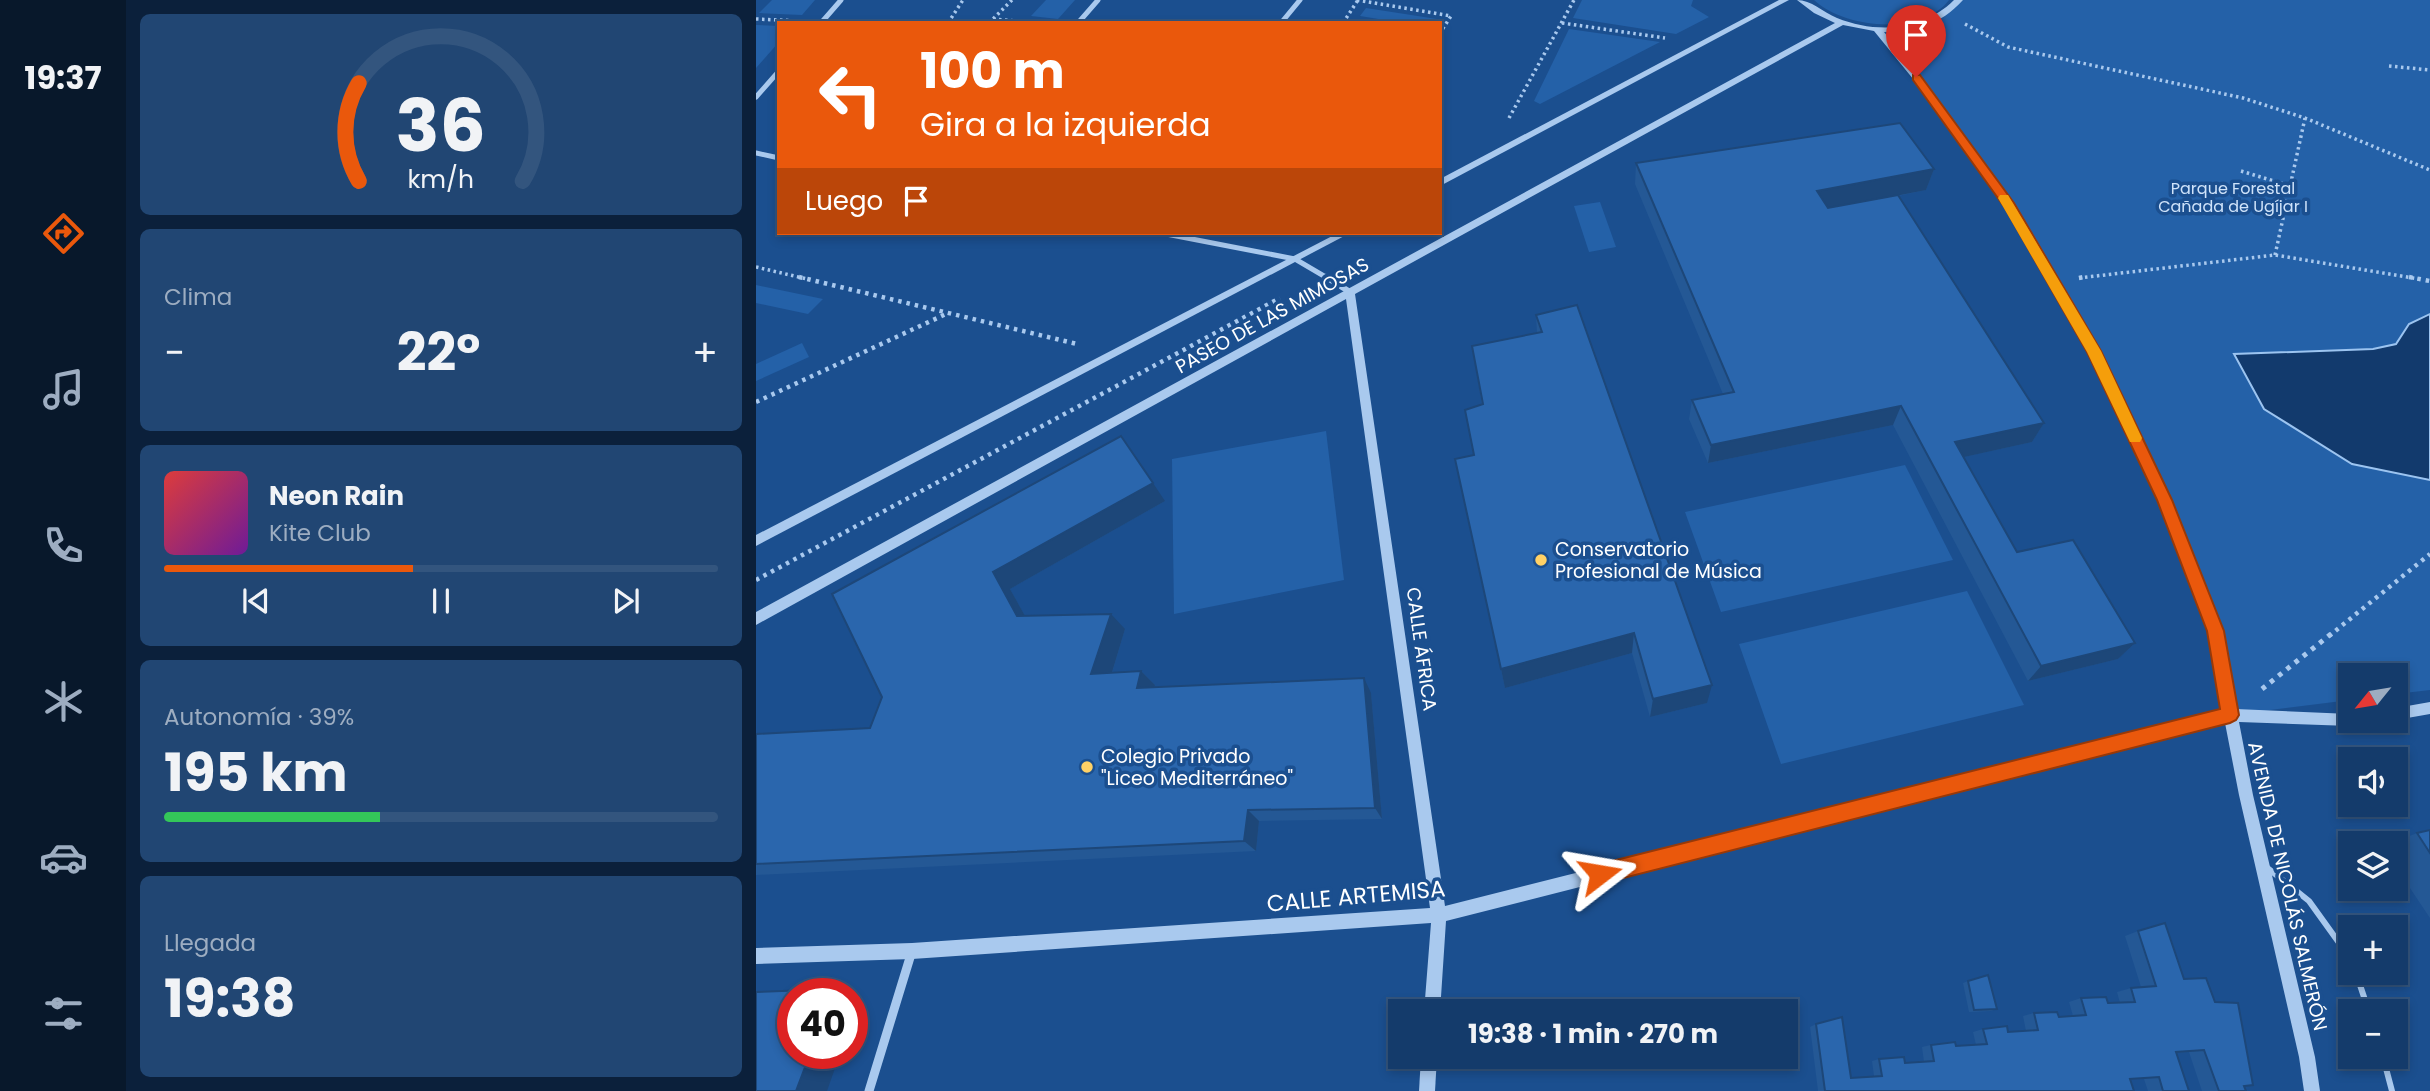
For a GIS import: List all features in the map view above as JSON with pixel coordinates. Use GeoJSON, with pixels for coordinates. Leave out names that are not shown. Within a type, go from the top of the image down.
{"type":"FeatureCollection","features":[{"type":"Feature","properties":{"kind":"street"},"geometry":{"type":"LineString","coordinates":[[822,21],[841,0]]}},
{"type":"Feature","properties":{"kind":"street"},"geometry":{"type":"LineString","coordinates":[[1080,21],[1098,0]]}},
{"type":"Feature","properties":{"kind":"street"},"geometry":{"type":"LineString","coordinates":[[1283,21],[1300,0]]}},
{"type":"Feature","properties":{"kind":"street"},"geometry":{"type":"LineString","coordinates":[[1442,182],[1707,44],[1785,0]]}},
{"type":"Feature","properties":{"kind":"street"},"geometry":{"type":"LineString","coordinates":[[1801,0],[1814,10],[1842,22],[1876,28],[1916,26],[1945,14],[1959,0]]}},
{"type":"Feature","properties":{"kind":"street","name":"PASEO DE LAS MIMOSAS"},"geometry":{"type":"LineString","coordinates":[[756,619],[1842,22]]}},
{"type":"Feature","properties":{"kind":"street","name":"AVENIDA DE NICOLÁS SALMERÓN"},"geometry":{"type":"LineString","coordinates":[[1876,28],[1930,93],[2010,206],[2094,351],[2165,500],[2215,631],[2262,863],[2308,1056],[2312,1091]]}},
{"type":"Feature","properties":{"kind":"street"},"geometry":{"type":"LineString","coordinates":[[756,97],[777,73]]}},
{"type":"Feature","properties":{"kind":"street"},"geometry":{"type":"LineString","coordinates":[[756,153],[777,158]]}},
{"type":"Feature","properties":{"kind":"street"},"geometry":{"type":"LineString","coordinates":[[1171,235],[1295,259],[1350,292]]}},
{"type":"Feature","properties":{"kind":"street","name":"PASEO DE LAS MIMOSAS"},"geometry":{"type":"LineString","coordinates":[[756,541],[1341,235]]}},
{"type":"Feature","properties":{"kind":"street","name":"CALLE ÁFRICA"},"geometry":{"type":"LineString","coordinates":[[1350,292],[1439,915],[1433,999]]}},
{"type":"Feature","properties":{"kind":"street"},"geometry":{"type":"LineString","coordinates":[[2408,711],[2430,708]]}},
{"type":"Feature","properties":{"kind":"street","name":"CALLE ARTEMISA"},"geometry":{"type":"LineString","coordinates":[[756,956],[912,951],[1439,915],[2230,715],[2338,720]]}},
{"type":"Feature","properties":{"kind":"street"},"geometry":{"type":"LineString","coordinates":[[869,1091],[912,951]]}},
{"type":"Feature","properties":{"kind":"street"},"geometry":{"type":"LineString","coordinates":[[1427,1091],[1428,1069]]}},
{"type":"Feature","properties":{"kind":"lane"},"geometry":{"type":"LineString","coordinates":[[2262,863],[2309,901],[2338,941]]}},
{"type":"Feature","properties":{"kind":"lane"},"geometry":{"type":"LineString","coordinates":[[2386,1069],[2392,1091]]}},
{"type":"Feature","properties":{"kind":"path"},"geometry":{"type":"LineString","coordinates":[[949,21],[963,0]]}},
{"type":"Feature","properties":{"kind":"path"},"geometry":{"type":"LineString","coordinates":[[993,19],[1012,0]]}},
{"type":"Feature","properties":{"kind":"path"},"geometry":{"type":"LineString","coordinates":[[1344,21],[1358,0],[1451,16],[1442,30]]}},
{"type":"Feature","properties":{"kind":"path"},"geometry":{"type":"LineString","coordinates":[[1487,159],[1574,0]]}},
{"type":"Feature","properties":{"kind":"path"},"geometry":{"type":"LineString","coordinates":[[1945,14],[2008,47],[2243,98],[2305,118],[2430,170]]}},
{"type":"Feature","properties":{"kind":"path"},"geometry":{"type":"LineString","coordinates":[[756,19],[799,21]]}},
{"type":"Feature","properties":{"kind":"path"},"geometry":{"type":"LineString","coordinates":[[993,19],[1018,21]]}},
{"type":"Feature","properties":{"kind":"path"},"geometry":{"type":"LineString","coordinates":[[1562,23],[1707,44]]}},
{"type":"Feature","properties":{"kind":"path"},"geometry":{"type":"LineString","coordinates":[[2389,66],[2430,69]]}},
{"type":"Feature","properties":{"kind":"path"},"geometry":{"type":"LineString","coordinates":[[2275,255],[2305,118]]}},
{"type":"Feature","properties":{"kind":"path"},"geometry":{"type":"LineString","coordinates":[[2241,171],[2290,186]]}},
{"type":"Feature","properties":{"kind":"path"},"geometry":{"type":"LineString","coordinates":[[2053,281],[2275,255],[2430,281]]}},
{"type":"Feature","properties":{"kind":"path"},"geometry":{"type":"LineString","coordinates":[[756,267],[1115,353]]}},
{"type":"Feature","properties":{"kind":"path"},"geometry":{"type":"LineString","coordinates":[[756,580],[1280,298]]}},
{"type":"Feature","properties":{"kind":"path"},"geometry":{"type":"LineString","coordinates":[[756,402],[948,313]]}},
{"type":"Feature","properties":{"kind":"path"},"geometry":{"type":"LineString","coordinates":[[2230,715],[2430,554]]}},
{"type":"Feature","properties":{"kind":"green space"},"geometry":{"type":"Polygon","coordinates":[[[772,0],[815,0],[802,15],[759,13],[772,0]]]}},
{"type":"Feature","properties":{"kind":"green space"},"geometry":{"type":"Polygon","coordinates":[[[1046,0],[1075,0],[1058,19],[1031,16],[1046,0]]]}},
{"type":"Feature","properties":{"kind":"green space"},"geometry":{"type":"Polygon","coordinates":[[[1582,0],[1693,0],[1691,6],[1709,17],[1676,34],[1573,18],[1582,0]]]}},
{"type":"Feature","properties":{"kind":"green space"},"geometry":{"type":"Polygon","coordinates":[[[1814,0],[1949,0],[1937,12],[1921,19],[1883,24],[1844,17],[1814,0]]]}},
{"type":"Feature","properties":{"kind":"green space","name":"Parque Forestal Cañada de Ugíjar I"},"geometry":{"type":"Polygon","coordinates":[[[1959,0],[2430,0],[2430,690],[2408,693],[2408,663],[2338,663],[2338,702],[2230,715],[2215,631],[2165,500],[2094,351],[2010,206],[1876,28],[1916,26],[1959,0]]]}},
{"type":"Feature","properties":{"kind":"green space"},"geometry":{"type":"Polygon","coordinates":[[[1366,8],[1437,19],[1391,21],[1360,16],[1366,8]]]}},
{"type":"Feature","properties":{"kind":"green space"},"geometry":{"type":"Polygon","coordinates":[[[756,25],[777,26],[777,44],[756,68],[756,25]]]}},
{"type":"Feature","properties":{"kind":"green space"},"geometry":{"type":"Polygon","coordinates":[[[1569,29],[1660,42],[1540,104],[1534,101],[1569,29]]]}},
{"type":"Feature","properties":{"kind":"green space"},"geometry":{"type":"Polygon","coordinates":[[[1600,202],[1616,247],[1589,252],[1574,206],[1600,202]]]}},
{"type":"Feature","properties":{"kind":"green space"},"geometry":{"type":"Polygon","coordinates":[[[756,285],[823,299],[808,314],[756,303],[756,285]]]}},
{"type":"Feature","properties":{"kind":"green space"},"geometry":{"type":"Polygon","coordinates":[[[802,343],[809,357],[756,381],[756,364],[802,343]]]}},
{"type":"Feature","properties":{"kind":"green space"},"geometry":{"type":"Polygon","coordinates":[[[1326,431],[1344,580],[1174,614],[1172,459],[1326,431]]]}},
{"type":"Feature","properties":{"kind":"green space"},"geometry":{"type":"Polygon","coordinates":[[[1905,465],[1953,560],[1721,612],[1685,512],[1905,465]]]}},
{"type":"Feature","properties":{"kind":"green space"},"geometry":{"type":"Polygon","coordinates":[[[1967,591],[2024,705],[1781,764],[1739,644],[1967,591]]]}},
{"type":"Feature","properties":{"kind":"shaded area"},"geometry":{"type":"Polygon","coordinates":[[[2430,314],[2430,480],[2352,464],[2264,409],[2234,354],[2373,349],[2396,344],[2409,324],[2430,314]]]}},
{"type":"Feature","properties":{"kind":"building"},"geometry":{"type":"Polygon","coordinates":[[[1900,123],[1934,169],[1817,191],[1828,208],[1898,195],[2044,423],[1955,442],[2017,552],[2073,540],[2135,643],[2041,666],[1901,406],[1711,445],[1692,400],[1734,392],[1636,163],[1900,123]]]}},
{"type":"Feature","properties":{"kind":"building"},"geometry":{"type":"Polygon","coordinates":[[[1577,305],[1712,685],[1653,699],[1634,633],[1501,669],[1455,459],[1474,455],[1465,410],[1483,404],[1472,346],[1542,332],[1536,315],[1577,305]]]}},
{"type":"Feature","properties":{"kind":"building"},"geometry":{"type":"Polygon","coordinates":[[[1121,436],[1153,483],[993,572],[1017,616],[1111,614],[1091,674],[1141,671],[1137,688],[1364,678],[1375,808],[1248,810],[1244,841],[756,864],[756,734],[870,728],[882,697],[832,594],[1121,436]]]}},
{"type":"Feature","properties":{"kind":"building"},"geometry":{"type":"Polygon","coordinates":[[[2430,830],[2430,853],[2417,833],[2430,830]]]}},
{"type":"Feature","properties":{"kind":"building"},"geometry":{"type":"Polygon","coordinates":[[[2165,923],[2184,979],[2206,978],[2215,1002],[2238,1003],[2253,1085],[2244,1086],[2246,1091],[2219,1091],[2204,1050],[2176,1052],[2189,1091],[2163,1091],[2159,1077],[2130,1079],[2134,1091],[1825,1091],[1816,1024],[1842,1017],[1851,1078],[1882,1076],[1879,1059],[1904,1057],[1905,1063],[1934,1061],[1931,1045],[1955,1042],[1956,1046],[1987,1044],[1983,1029],[2007,1026],[2008,1032],[2038,1030],[2034,1013],[2057,1012],[2059,1017],[2086,1015],[2081,998],[2106,997],[2108,1003],[2135,1002],[2131,988],[2156,986],[2138,931],[2165,923]]]}},
{"type":"Feature","properties":{"kind":"building"},"geometry":{"type":"Polygon","coordinates":[[[1988,975],[1997,1009],[1974,1010],[1968,981],[1988,975]]]}},
{"type":"Feature","properties":{"kind":"building"},"geometry":{"type":"Polygon","coordinates":[[[777,991],[777,1069],[804,1069],[796,1091],[756,1091],[756,992],[777,991]]]}},
{"type":"Feature","properties":{"kind":"slow traffic"},"geometry":{"type":"LineString","coordinates":[[2004,198],[2094,351],[2135,438]]}},
{"type":"Feature","properties":{"kind":"place","name":"Conservatorio Profesional de Música"},"geometry":{"type":"Point","coordinates":[1541,560]}},
{"type":"Feature","properties":{"kind":"place","name":"Colegio Privado \"Liceo Mediterráneo\""},"geometry":{"type":"Point","coordinates":[1087,767]}},
{"type":"Feature","properties":{"kind":"route"},"geometry":{"type":"LineString","coordinates":[[1600,874],[2230,715],[2215,631],[2165,500],[2094,351],[2010,206],[1916,77]]}}]}
